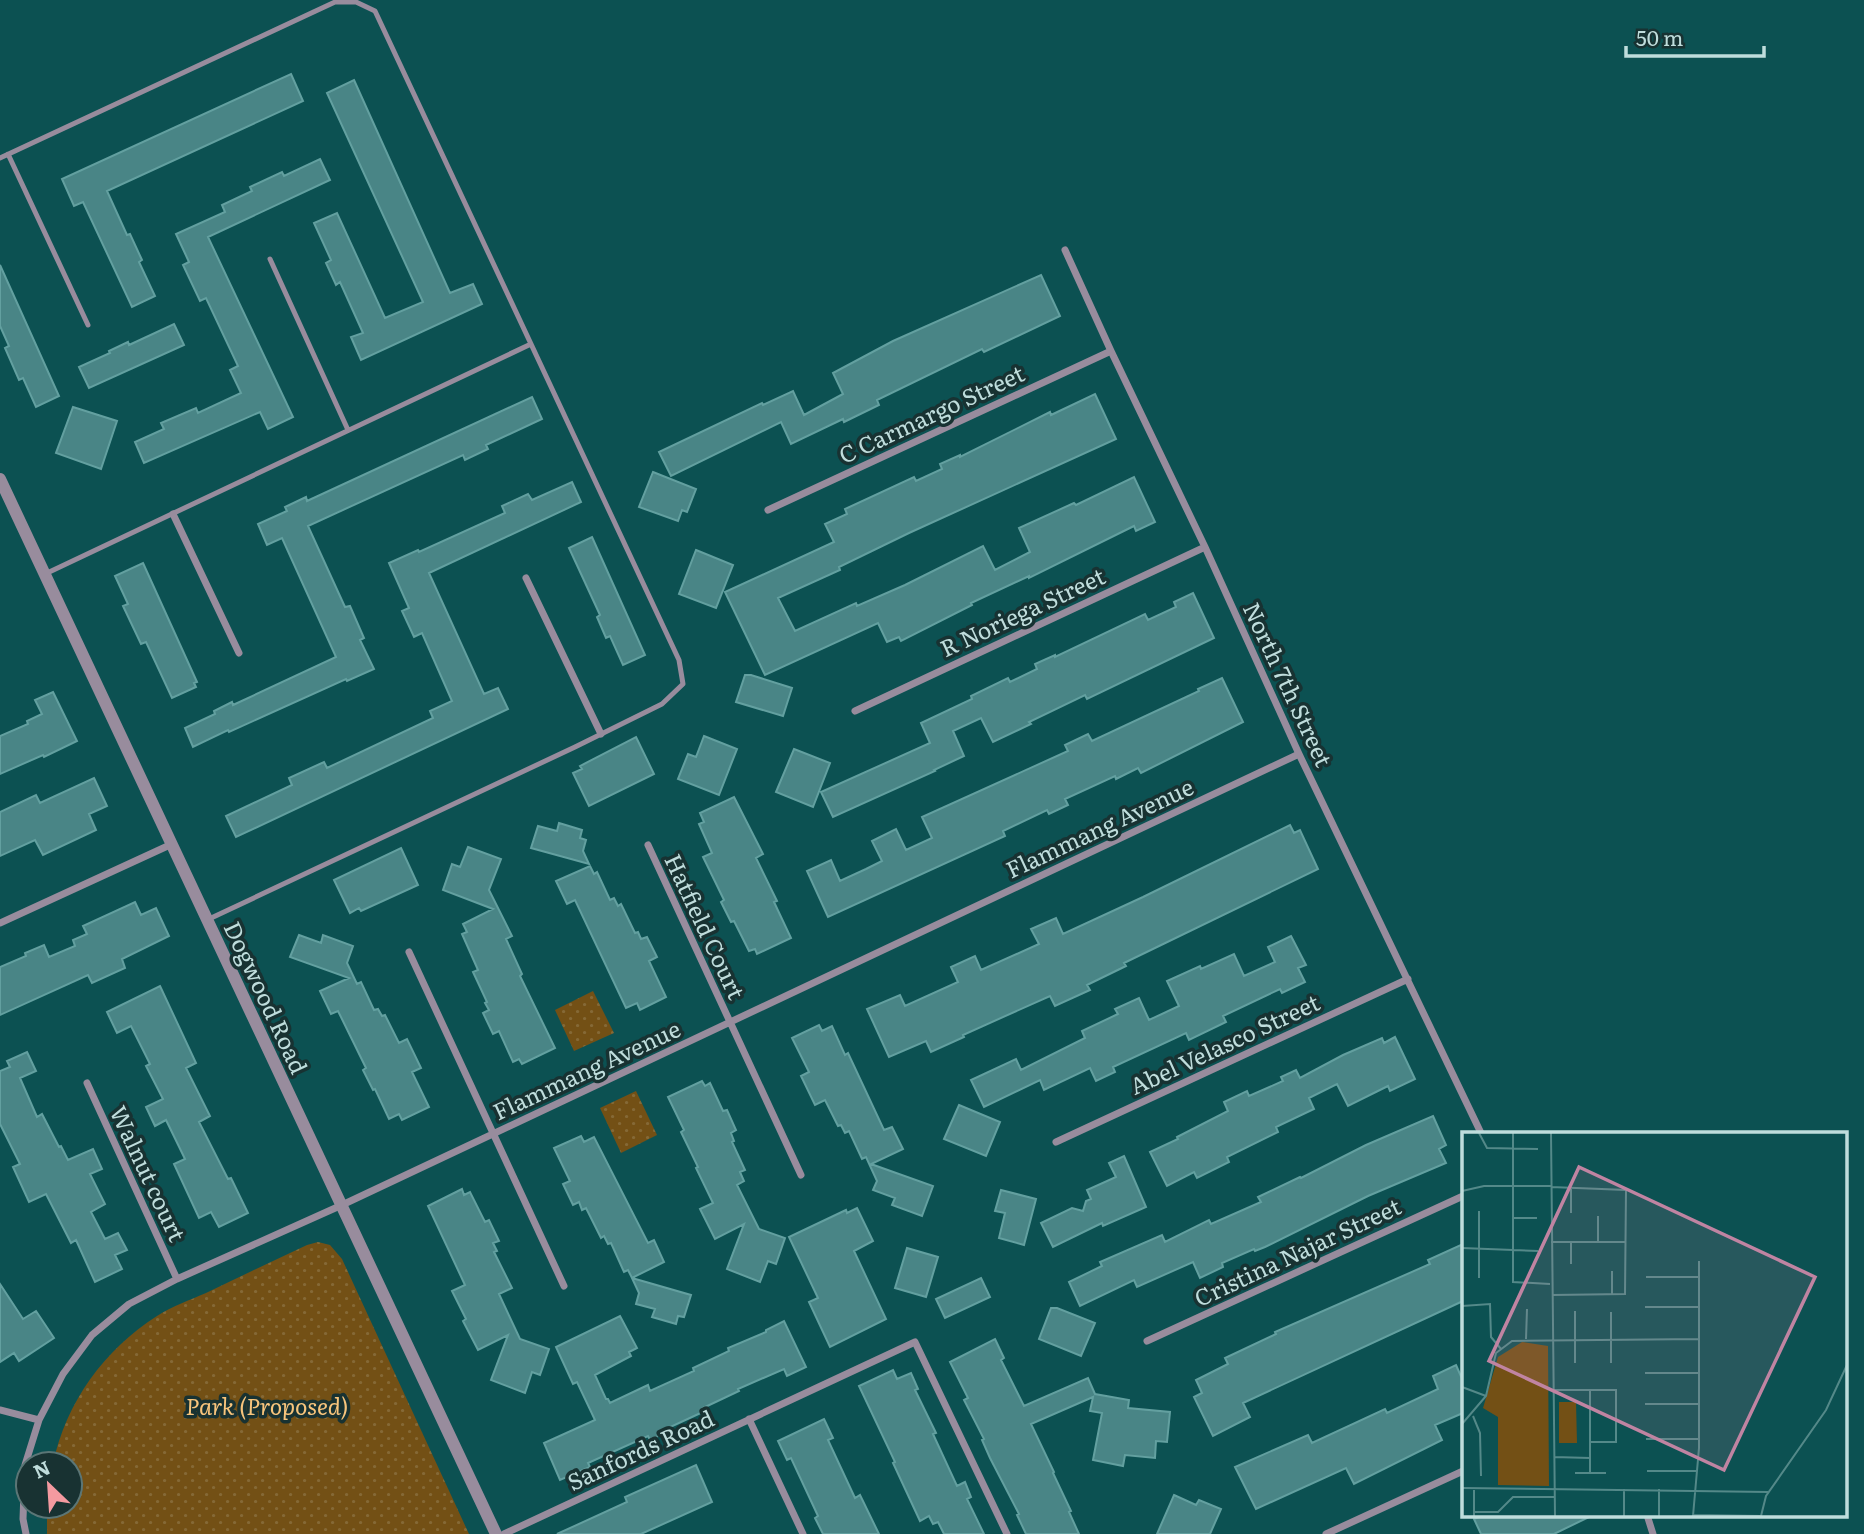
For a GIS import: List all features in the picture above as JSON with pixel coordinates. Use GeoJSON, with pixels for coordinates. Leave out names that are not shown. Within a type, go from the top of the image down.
{"type":"FeatureCollection","features":[{"type":"Feature","properties":{"kind":"street","name":"North 7th Street"},"geometry":{"type":"LineString","coordinates":[[1065,250],[1205,547],[1298,754],[1481,1132]]}},
{"type":"Feature","properties":{"kind":"street","name":"C Carmargo Street"},"geometry":{"type":"LineString","coordinates":[[768,510],[1111,351]]}},
{"type":"Feature","properties":{"kind":"street","name":"Dogwood Road"},"geometry":{"type":"LineString","coordinates":[[0,479],[496,1534]]}},
{"type":"Feature","properties":{"kind":"street"},"geometry":{"type":"LineString","coordinates":[[173,513],[239,653]]}},
{"type":"Feature","properties":{"kind":"street","name":"R Noriega Street"},"geometry":{"type":"LineString","coordinates":[[855,711],[1205,547]]}},
{"type":"Feature","properties":{"kind":"street"},"geometry":{"type":"LineString","coordinates":[[526,578],[601,734]]}},
{"type":"Feature","properties":{"kind":"street","name":"Flammang Avenue"},"geometry":{"type":"LineString","coordinates":[[26,1534],[23,1519],[25,1465],[39,1420],[63,1374],[92,1335],[129,1304],[177,1279],[342,1205],[1298,754]]}},
{"type":"Feature","properties":{"kind":"street"},"geometry":{"type":"LineString","coordinates":[[0,923],[172,844]]}},
{"type":"Feature","properties":{"kind":"street","name":"Hatfield Court"},"geometry":{"type":"LineString","coordinates":[[648,845],[801,1175]]}},
{"type":"Feature","properties":{"kind":"street"},"geometry":{"type":"LineString","coordinates":[[409,952],[564,1286]]}},
{"type":"Feature","properties":{"kind":"street","name":"Abel Velasco Street"},"geometry":{"type":"LineString","coordinates":[[1056,1142],[1408,979]]}},
{"type":"Feature","properties":{"kind":"street","name":"Walnut court"},"geometry":{"type":"LineString","coordinates":[[87,1083],[177,1279]]}},
{"type":"Feature","properties":{"kind":"street","name":"Cristina Najar Street"},"geometry":{"type":"LineString","coordinates":[[1147,1342],[1462,1196]]}},
{"type":"Feature","properties":{"kind":"street","name":"Sanfords Road"},"geometry":{"type":"LineString","coordinates":[[504,1534],[915,1342],[1007,1534]]}},
{"type":"Feature","properties":{"kind":"street"},"geometry":{"type":"LineString","coordinates":[[0,1410],[39,1420]]}},
{"type":"Feature","properties":{"kind":"street"},"geometry":{"type":"LineString","coordinates":[[749,1419],[803,1534]]}},
{"type":"Feature","properties":{"kind":"street"},"geometry":{"type":"LineString","coordinates":[[1326,1534],[1462,1471]]}},
{"type":"Feature","properties":{"kind":"street"},"geometry":{"type":"LineString","coordinates":[[1647,1516],[1653,1534]]}},
{"type":"Feature","properties":{"kind":"lane"},"geometry":{"type":"LineString","coordinates":[[0,158],[335,2],[356,2],[375,10],[679,660],[683,684],[662,704],[207,919]]}},
{"type":"Feature","properties":{"kind":"lane"},"geometry":{"type":"LineString","coordinates":[[8,154],[88,325]]}},
{"type":"Feature","properties":{"kind":"lane"},"geometry":{"type":"LineString","coordinates":[[270,259],[348,430]]}},
{"type":"Feature","properties":{"kind":"lane"},"geometry":{"type":"LineString","coordinates":[[45,574],[531,344]]}},
{"type":"Feature","properties":{"kind":"green space"},"geometry":{"type":"Polygon","coordinates":[[[593,991],[614,1033],[574,1051],[555,1010],[593,991]]]}},
{"type":"Feature","properties":{"kind":"green space"},"geometry":{"type":"Polygon","coordinates":[[[636,1091],[657,1135],[621,1153],[600,1108],[636,1091]]]}},
{"type":"Feature","properties":{"kind":"green space","name":"Park (Proposed)"},"geometry":{"type":"Polygon","coordinates":[[[318,1242],[330,1245],[342,1259],[469,1534],[47,1534],[47,1520],[84,1520],[84,1450],[57,1450],[78,1399],[104,1361],[138,1330],[163,1312],[318,1242]]]}},
{"type":"Feature","properties":{"kind":"building"},"geometry":{"type":"Polygon","coordinates":[[[291,74],[303,101],[107,191],[142,260],[139,262],[155,296],[132,307],[83,202],[74,206],[62,179],[291,74]]]}},
{"type":"Feature","properties":{"kind":"building"},"geometry":{"type":"Polygon","coordinates":[[[354,80],[450,293],[473,284],[482,304],[361,360],[351,337],[363,333],[340,282],[336,285],[326,263],[331,260],[314,223],[337,213],[385,318],[423,302],[327,93],[354,80]]]}},
{"type":"Feature","properties":{"kind":"building"},"geometry":{"type":"Polygon","coordinates":[[[320,159],[330,180],[208,237],[293,417],[268,429],[260,412],[144,463],[135,442],[164,429],[161,423],[196,408],[198,413],[241,393],[230,370],[238,366],[206,298],[200,301],[183,265],[189,262],[176,234],[225,212],[222,205],[252,191],[250,187],[282,172],[284,176],[320,159]]]}},
{"type":"Feature","properties":{"kind":"building"},"geometry":{"type":"Polygon","coordinates":[[[0,265],[59,396],[36,407],[23,378],[19,380],[5,348],[9,346],[0,326],[0,265]]]}},
{"type":"Feature","properties":{"kind":"building"},"geometry":{"type":"Polygon","coordinates":[[[1041,275],[1060,316],[984,352],[982,349],[877,400],[879,405],[791,444],[781,422],[671,476],[659,452],[793,391],[804,415],[843,394],[833,373],[893,341],[1041,275]]]}},
{"type":"Feature","properties":{"kind":"building"},"geometry":{"type":"Polygon","coordinates":[[[174,324],[184,345],[89,388],[79,367],[128,342],[129,345],[174,324]]]}},
{"type":"Feature","properties":{"kind":"building"},"geometry":{"type":"Polygon","coordinates":[[[1095,394],[1116,439],[909,533],[839,567],[840,570],[778,598],[795,631],[856,603],[857,606],[905,585],[983,546],[995,570],[1030,552],[1019,528],[1134,477],[1155,522],[1136,531],[1134,526],[1029,578],[971,603],[972,605],[901,641],[899,637],[887,642],[878,623],[765,675],[725,592],[834,542],[825,524],[847,514],[845,509],[914,477],[916,481],[942,469],[940,464],[960,457],[1050,412],[1051,415],[1095,394]]]}},
{"type":"Feature","properties":{"kind":"building"},"geometry":{"type":"Polygon","coordinates":[[[532,397],[542,419],[486,445],[488,449],[465,460],[463,455],[308,526],[345,607],[350,606],[364,638],[360,640],[374,669],[193,747],[185,728],[215,714],[214,711],[232,702],[233,705],[336,657],[282,538],[267,545],[258,524],[287,511],[285,507],[306,497],[307,501],[532,397]]]}},
{"type":"Feature","properties":{"kind":"building"},"geometry":{"type":"Polygon","coordinates":[[[73,407],[117,421],[101,469],[56,453],[73,407]]]}},
{"type":"Feature","properties":{"kind":"building"},"geometry":{"type":"Polygon","coordinates":[[[653,472],[696,489],[687,512],[682,510],[678,521],[639,507],[653,472]]]}},
{"type":"Feature","properties":{"kind":"building"},"geometry":{"type":"Polygon","coordinates":[[[572,482],[581,502],[429,573],[484,694],[498,688],[508,709],[236,837],[226,816],[292,785],[289,778],[324,762],[327,768],[433,718],[430,711],[452,701],[422,633],[414,637],[402,611],[409,608],[389,563],[505,513],[502,506],[528,494],[532,500],[572,482]]]}},
{"type":"Feature","properties":{"kind":"building"},"geometry":{"type":"Polygon","coordinates":[[[592,537],[645,655],[623,665],[610,636],[606,638],[597,617],[600,615],[569,548],[592,537]]]}},
{"type":"Feature","properties":{"kind":"building"},"geometry":{"type":"Polygon","coordinates":[[[696,550],[733,565],[716,608],[679,594],[696,550]]]}},
{"type":"Feature","properties":{"kind":"building"},"geometry":{"type":"Polygon","coordinates":[[[143,563],[197,682],[194,683],[196,687],[172,698],[146,642],[141,644],[123,606],[128,604],[115,576],[143,563]]]}},
{"type":"Feature","properties":{"kind":"building"},"geometry":{"type":"Polygon","coordinates":[[[1193,593],[1214,638],[1087,699],[1085,695],[993,742],[981,718],[953,731],[964,756],[833,817],[821,792],[930,743],[921,723],[972,699],[971,696],[1008,678],[1010,682],[1037,669],[1035,664],[1145,614],[1148,620],[1176,607],[1174,602],[1193,593]]]}},
{"type":"Feature","properties":{"kind":"building"},"geometry":{"type":"Polygon","coordinates":[[[745,675],[792,688],[783,716],[736,702],[745,675]]]}},
{"type":"Feature","properties":{"kind":"building"},"geometry":{"type":"Polygon","coordinates":[[[1222,678],[1243,722],[1141,773],[1138,768],[1065,799],[1068,805],[1049,814],[1047,810],[1003,831],[1005,836],[828,917],[807,871],[831,860],[840,881],[866,869],[882,861],[872,841],[896,829],[906,850],[932,838],[922,817],[1068,751],[1065,745],[1088,734],[1092,741],[1222,678]]]}},
{"type":"Feature","properties":{"kind":"building"},"geometry":{"type":"Polygon","coordinates":[[[53,692],[77,741],[0,774],[0,736],[28,724],[27,721],[42,714],[35,700],[53,692]]]}},
{"type":"Feature","properties":{"kind":"building"},"geometry":{"type":"Polygon","coordinates":[[[704,736],[737,749],[719,795],[678,779],[688,754],[696,757],[704,736]]]}},
{"type":"Feature","properties":{"kind":"building"},"geometry":{"type":"Polygon","coordinates":[[[636,737],[654,774],[589,806],[573,773],[582,769],[580,766],[636,737]]]}},
{"type":"Feature","properties":{"kind":"building"},"geometry":{"type":"Polygon","coordinates":[[[794,749],[830,763],[813,807],[776,792],[794,749]]]}},
{"type":"Feature","properties":{"kind":"building"},"geometry":{"type":"Polygon","coordinates":[[[94,778],[107,806],[89,814],[96,830],[43,855],[35,840],[0,856],[0,812],[36,795],[40,803],[94,778]]]}},
{"type":"Feature","properties":{"kind":"building"},"geometry":{"type":"Polygon","coordinates":[[[734,797],[763,854],[756,858],[791,938],[757,954],[755,949],[749,951],[734,921],[731,922],[721,902],[724,900],[703,857],[712,853],[699,824],[704,822],[700,813],[734,797]]]}},
{"type":"Feature","properties":{"kind":"building"},"geometry":{"type":"Polygon","coordinates":[[[559,823],[582,830],[580,838],[586,840],[583,851],[589,864],[531,848],[538,826],[557,831],[559,823]]]}},
{"type":"Feature","properties":{"kind":"building"},"geometry":{"type":"Polygon","coordinates":[[[1290,825],[1294,833],[1300,830],[1318,869],[1124,963],[1126,966],[1087,985],[1090,990],[1055,1006],[1050,996],[931,1052],[926,1041],[889,1057],[867,1009],[900,995],[905,1006],[958,982],[951,967],[975,956],[981,970],[1039,944],[1031,929],[1056,918],[1063,934],[1290,825]]]}},
{"type":"Feature","properties":{"kind":"building"},"geometry":{"type":"Polygon","coordinates":[[[468,847],[501,859],[489,890],[512,936],[506,939],[522,974],[520,976],[555,1048],[522,1064],[519,1059],[513,1062],[499,1031],[493,1034],[483,1013],[489,1010],[485,1003],[487,1002],[473,972],[478,970],[462,934],[467,932],[463,924],[493,909],[443,890],[452,864],[460,867],[468,847]]]}},
{"type":"Feature","properties":{"kind":"building"},"geometry":{"type":"Polygon","coordinates":[[[401,848],[418,885],[361,911],[359,908],[350,913],[334,880],[401,848]]]}},
{"type":"Feature","properties":{"kind":"building"},"geometry":{"type":"Polygon","coordinates":[[[590,866],[594,874],[597,872],[610,900],[614,898],[618,906],[621,904],[635,933],[638,932],[641,939],[647,937],[657,957],[649,961],[666,997],[640,1010],[637,1003],[626,1008],[575,900],[567,904],[556,881],[590,866]]]}},
{"type":"Feature","properties":{"kind":"building"},"geometry":{"type":"Polygon","coordinates":[[[135,902],[141,915],[156,908],[169,936],[122,959],[125,968],[92,983],[88,975],[0,1015],[0,967],[44,945],[49,957],[75,946],[73,940],[87,934],[83,926],[135,902]]]}},
{"type":"Feature","properties":{"kind":"building"},"geometry":{"type":"Polygon","coordinates":[[[299,935],[321,943],[323,935],[353,946],[347,963],[357,984],[361,982],[374,1010],[378,1009],[382,1016],[385,1015],[399,1043],[407,1039],[421,1068],[412,1072],[429,1107],[402,1120],[399,1114],[389,1119],[363,1070],[366,1068],[338,1011],[331,1014],[320,991],[349,978],[290,957],[299,935]]]}},
{"type":"Feature","properties":{"kind":"building"},"geometry":{"type":"Polygon","coordinates":[[[1291,936],[1306,965],[1298,968],[1305,982],[1282,993],[1280,989],[1223,1016],[1226,1022],[1189,1040],[1186,1033],[1113,1067],[1115,1072],[1096,1081],[1090,1068],[1044,1090],[1040,1080],[984,1107],[971,1080],[1016,1059],[1021,1070],[1085,1038],[1082,1031],[1118,1014],[1115,1009],[1139,998],[1149,1020],[1179,1006],[1167,981],[1234,954],[1244,976],[1275,962],[1268,947],[1291,936]]]}},
{"type":"Feature","properties":{"kind":"building"},"geometry":{"type":"Polygon","coordinates":[[[160,986],[196,1063],[186,1068],[210,1116],[199,1122],[248,1213],[219,1227],[211,1212],[199,1218],[174,1164],[185,1159],[166,1120],[155,1126],[146,1107],[163,1099],[146,1066],[150,1064],[131,1026],[117,1033],[107,1012],[160,986]]]}},
{"type":"Feature","properties":{"kind":"building"},"geometry":{"type":"Polygon","coordinates":[[[819,1025],[822,1031],[832,1026],[845,1055],[848,1053],[884,1130],[892,1127],[903,1149],[871,1164],[933,1186],[922,1216],[892,1205],[895,1198],[873,1190],[877,1181],[866,1157],[862,1159],[849,1131],[845,1133],[841,1125],[838,1126],[825,1100],[815,1105],[801,1076],[809,1072],[792,1038],[819,1025]]]}},
{"type":"Feature","properties":{"kind":"building"},"geometry":{"type":"Polygon","coordinates":[[[1395,1037],[1415,1079],[1390,1091],[1388,1086],[1348,1106],[1337,1084],[1309,1098],[1314,1109],[1276,1127],[1278,1132],[1227,1157],[1229,1162],[1197,1178],[1194,1172],[1167,1186],[1150,1152],[1228,1111],[1224,1102],[1247,1091],[1249,1096],[1283,1081],[1281,1077],[1296,1070],[1300,1078],[1382,1038],[1384,1043],[1395,1037]]]}},
{"type":"Feature","properties":{"kind":"building"},"geometry":{"type":"Polygon","coordinates":[[[27,1052],[36,1071],[20,1078],[37,1117],[42,1114],[68,1160],[93,1149],[102,1169],[90,1174],[105,1204],[91,1212],[105,1239],[118,1233],[127,1250],[115,1255],[122,1269],[95,1282],[76,1240],[71,1243],[46,1194],[29,1202],[13,1167],[20,1164],[0,1124],[0,1071],[10,1067],[7,1061],[27,1052]]]}},
{"type":"Feature","properties":{"kind":"building"},"geometry":{"type":"Polygon","coordinates":[[[702,1081],[705,1086],[710,1083],[723,1111],[727,1110],[736,1130],[731,1133],[732,1142],[745,1170],[740,1172],[744,1181],[737,1185],[759,1229],[785,1238],[776,1264],[768,1261],[760,1282],[727,1269],[744,1224],[715,1239],[700,1209],[713,1203],[668,1097],[702,1081]]]}},
{"type":"Feature","properties":{"kind":"building"},"geometry":{"type":"Polygon","coordinates":[[[959,1105],[1000,1122],[986,1156],[944,1139],[959,1105]]]}},
{"type":"Feature","properties":{"kind":"building"},"geometry":{"type":"Polygon","coordinates":[[[1433,1116],[1446,1145],[1439,1149],[1446,1163],[1368,1196],[1265,1247],[1222,1263],[1223,1267],[1200,1278],[1193,1262],[1137,1287],[1134,1280],[1080,1306],[1069,1282],[1102,1266],[1100,1262],[1162,1235],[1165,1242],[1209,1220],[1211,1224],[1261,1202],[1258,1197],[1433,1116]]]}},
{"type":"Feature","properties":{"kind":"building"},"geometry":{"type":"Polygon","coordinates":[[[581,1136],[584,1142],[594,1137],[648,1243],[654,1240],[664,1262],[632,1278],[628,1270],[624,1272],[611,1243],[608,1244],[604,1236],[601,1238],[586,1208],[582,1210],[579,1202],[573,1205],[563,1184],[570,1181],[554,1148],[581,1136]]]}},
{"type":"Feature","properties":{"kind":"building"},"geometry":{"type":"Polygon","coordinates":[[[1124,1156],[1146,1207],[1103,1226],[1102,1223],[1053,1247],[1041,1223],[1072,1208],[1083,1211],[1086,1201],[1091,1199],[1087,1190],[1116,1177],[1109,1163],[1124,1156]]]}},
{"type":"Feature","properties":{"kind":"building"},"geometry":{"type":"Polygon","coordinates":[[[462,1189],[464,1195],[470,1192],[485,1222],[489,1220],[499,1241],[493,1243],[497,1251],[494,1252],[512,1288],[499,1294],[520,1339],[549,1349],[540,1375],[532,1372],[525,1393],[491,1380],[508,1335],[478,1350],[452,1291],[465,1285],[428,1206],[462,1189]]]}},
{"type":"Feature","properties":{"kind":"building"},"geometry":{"type":"Polygon","coordinates":[[[1001,1190],[1036,1199],[1024,1245],[999,1238],[1005,1213],[995,1211],[1001,1190]]]}},
{"type":"Feature","properties":{"kind":"building"},"geometry":{"type":"Polygon","coordinates":[[[857,1208],[873,1241],[854,1251],[886,1319],[830,1347],[809,1302],[818,1298],[789,1237],[846,1210],[847,1213],[857,1208]]]}},
{"type":"Feature","properties":{"kind":"building"},"geometry":{"type":"Polygon","coordinates":[[[1462,1244],[1462,1301],[1243,1403],[1250,1417],[1213,1436],[1194,1397],[1202,1393],[1196,1380],[1228,1364],[1225,1358],[1276,1334],[1275,1332],[1430,1264],[1428,1260],[1462,1244]]]}},
{"type":"Feature","properties":{"kind":"building"},"geometry":{"type":"Polygon","coordinates":[[[907,1248],[938,1257],[926,1297],[895,1288],[907,1248]]]}},
{"type":"Feature","properties":{"kind":"building"},"geometry":{"type":"Polygon","coordinates":[[[632,1278],[691,1295],[684,1317],[678,1316],[676,1324],[652,1317],[655,1309],[636,1304],[639,1293],[632,1278]]]}},
{"type":"Feature","properties":{"kind":"building"},"geometry":{"type":"Polygon","coordinates":[[[981,1278],[990,1297],[945,1318],[936,1299],[981,1278]]]}},
{"type":"Feature","properties":{"kind":"building"},"geometry":{"type":"Polygon","coordinates":[[[0,1284],[23,1319],[36,1311],[54,1338],[19,1361],[14,1353],[0,1362],[0,1284]]]}},
{"type":"Feature","properties":{"kind":"building"},"geometry":{"type":"Polygon","coordinates":[[[1051,1308],[1095,1323],[1081,1356],[1039,1339],[1051,1308]]]}},
{"type":"Feature","properties":{"kind":"building"},"geometry":{"type":"Polygon","coordinates":[[[620,1316],[637,1348],[629,1352],[631,1356],[595,1375],[610,1403],[648,1385],[650,1391],[694,1371],[693,1368],[729,1351],[728,1348],[784,1321],[806,1367],[787,1376],[784,1369],[738,1389],[739,1391],[703,1408],[705,1411],[668,1428],[669,1431],[650,1440],[648,1436],[588,1463],[590,1467],[560,1480],[544,1443],[595,1420],[577,1382],[573,1384],[556,1347],[620,1316]]]}},
{"type":"Feature","properties":{"kind":"building"},"geometry":{"type":"Polygon","coordinates":[[[995,1339],[1004,1358],[1001,1360],[1024,1406],[1088,1378],[1095,1394],[1129,1400],[1128,1408],[1170,1412],[1167,1442],[1156,1441],[1155,1458],[1125,1455],[1123,1466],[1093,1460],[1102,1413],[1090,1411],[1093,1397],[1031,1424],[1079,1534],[1026,1534],[964,1400],[968,1398],[950,1362],[995,1339]]]}},
{"type":"Feature","properties":{"kind":"building"},"geometry":{"type":"Polygon","coordinates":[[[1456,1365],[1462,1379],[1462,1413],[1435,1425],[1442,1440],[1354,1484],[1346,1468],[1256,1509],[1235,1467],[1308,1435],[1312,1443],[1385,1409],[1387,1413],[1438,1389],[1433,1376],[1456,1365]]]}},
{"type":"Feature","properties":{"kind":"building"},"geometry":{"type":"Polygon","coordinates":[[[893,1370],[897,1379],[911,1373],[918,1389],[915,1390],[936,1433],[933,1434],[957,1486],[965,1482],[971,1497],[967,1499],[984,1534],[944,1534],[938,1522],[933,1524],[929,1516],[920,1521],[859,1386],[893,1370]]]}},
{"type":"Feature","properties":{"kind":"building"},"geometry":{"type":"Polygon","coordinates":[[[824,1419],[833,1438],[828,1440],[855,1498],[860,1495],[879,1534],[823,1534],[815,1518],[818,1516],[791,1458],[787,1460],[778,1441],[824,1419]]]}},
{"type":"Feature","properties":{"kind":"building"},"geometry":{"type":"Polygon","coordinates":[[[696,1465],[712,1502],[641,1534],[557,1534],[627,1502],[625,1497],[696,1465]]]}},
{"type":"Feature","properties":{"kind":"building"},"geometry":{"type":"Polygon","coordinates":[[[1174,1495],[1196,1505],[1199,1500],[1221,1509],[1210,1534],[1157,1534],[1174,1495]]]}},
{"type":"Feature","properties":{"kind":"building"},"geometry":{"type":"Polygon","coordinates":[[[1482,1516],[1591,1516],[1554,1534],[1481,1534],[1474,1519],[1482,1516]]]}}]}
